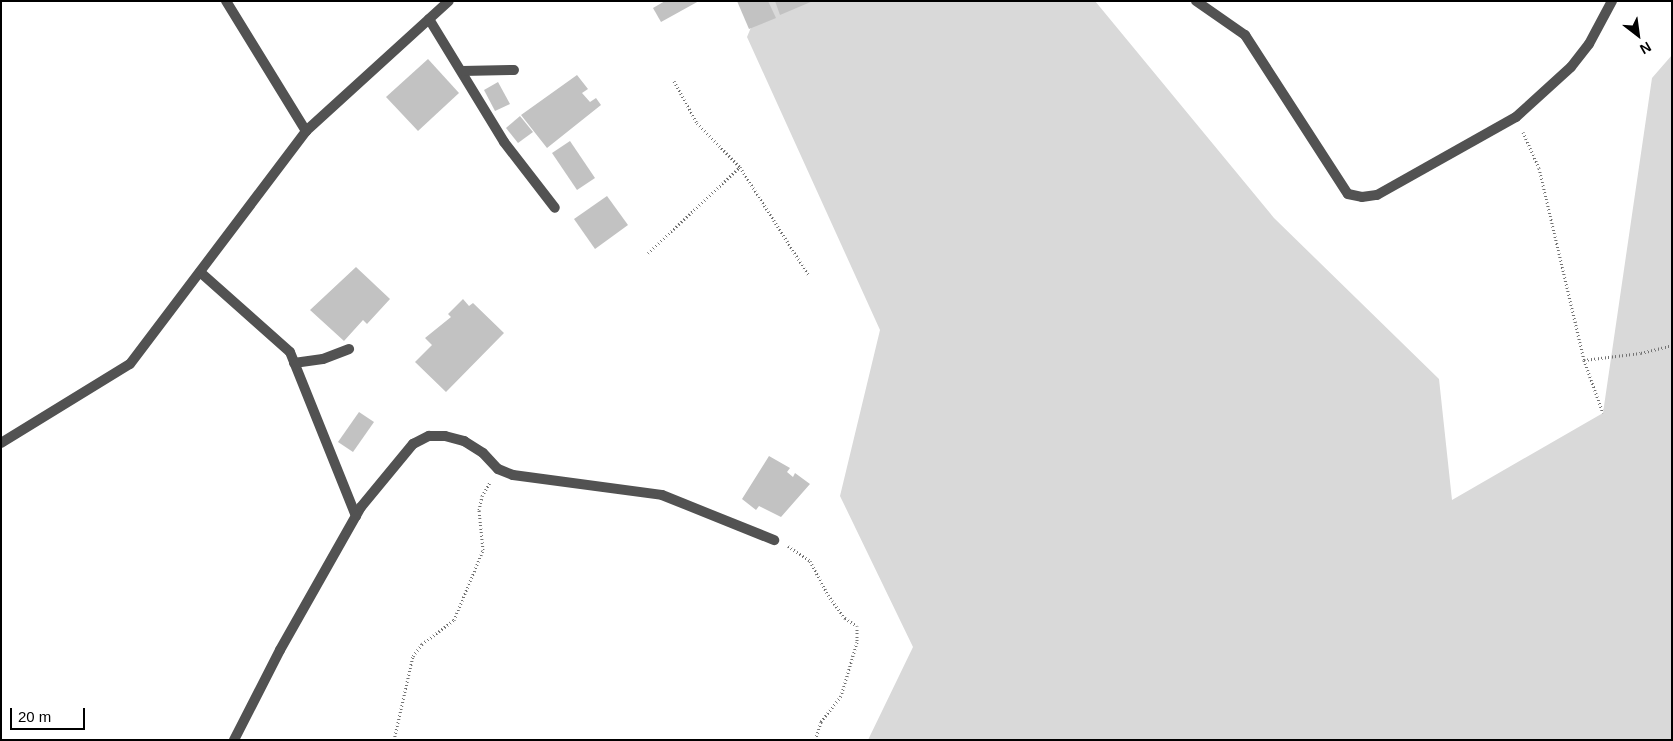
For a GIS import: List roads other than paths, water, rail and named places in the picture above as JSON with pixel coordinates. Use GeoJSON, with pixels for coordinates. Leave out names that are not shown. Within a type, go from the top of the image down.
{"type":"FeatureCollection","features":[{"type":"Feature","properties":{"kind":"street"},"geometry":{"type":"LineString","coordinates":[[226,1],[306,131]]}},
{"type":"Feature","properties":{"kind":"street"},"geometry":{"type":"LineString","coordinates":[[1,442],[130,364],[306,131],[449,1]]}},
{"type":"Feature","properties":{"kind":"street"},"geometry":{"type":"LineString","coordinates":[[1196,1],[1245,35],[1348,194],[1362,197],[1377,195],[1516,117],[1571,67],[1589,44],[1612,1]]}},
{"type":"Feature","properties":{"kind":"street"},"geometry":{"type":"LineString","coordinates":[[429,19],[504,142],[555,208]]}},
{"type":"Feature","properties":{"kind":"street"},"geometry":{"type":"LineString","coordinates":[[462,71],[514,70]]}},
{"type":"Feature","properties":{"kind":"street"},"geometry":{"type":"LineString","coordinates":[[200,272],[290,352],[356,516]]}},
{"type":"Feature","properties":{"kind":"street"},"geometry":{"type":"LineString","coordinates":[[294,364],[323,359],[349,349]]}},
{"type":"Feature","properties":{"kind":"street"},"geometry":{"type":"LineString","coordinates":[[234,740],[280,650],[356,516],[393,466],[413,444],[429,436],[445,436],[464,441],[483,454],[498,469],[548,481],[577,481],[662,495],[774,540]]}}]}
